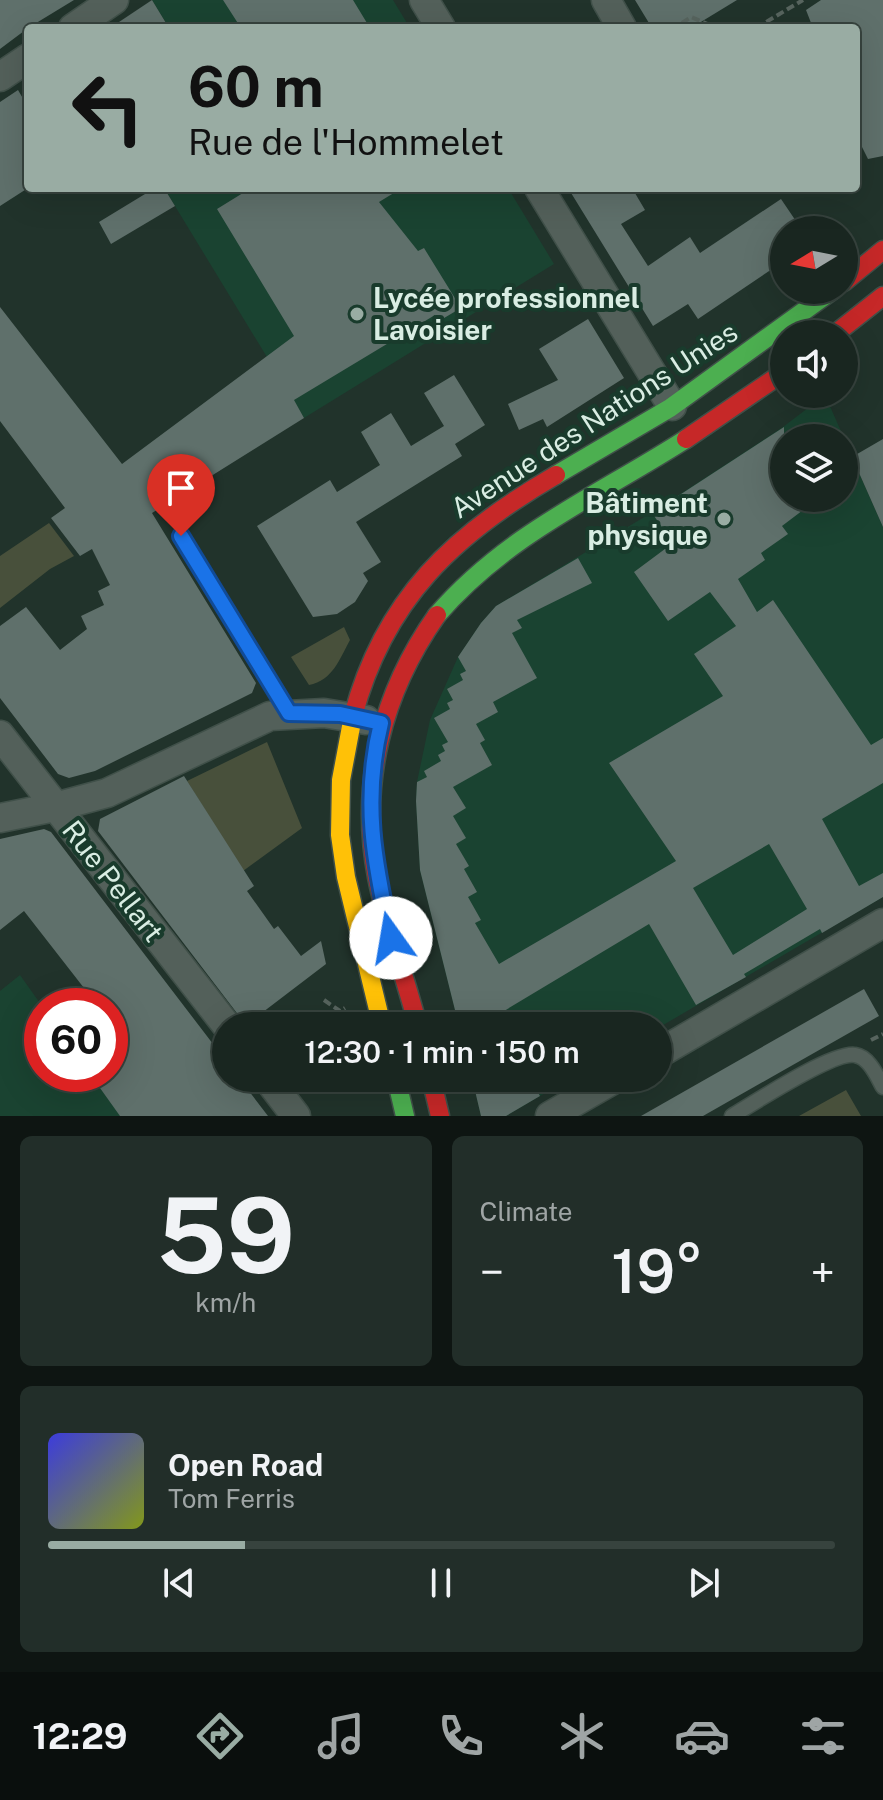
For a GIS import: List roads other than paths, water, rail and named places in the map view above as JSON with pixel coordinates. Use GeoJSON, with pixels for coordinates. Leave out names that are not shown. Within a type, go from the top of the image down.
{"type":"FeatureCollection","features":[{"type":"Feature","properties":{"kind":"main road"},"geometry":{"type":"LineString","coordinates":[[858,271],[883,250]]}},
{"type":"Feature","properties":{"kind":"main road"},"geometry":{"type":"LineString","coordinates":[[853,320],[883,296]]}},
{"type":"Feature","properties":{"kind":"main road","name":"Avenue des Nations Unies"},"geometry":{"type":"LineString","coordinates":[[379,1012],[346,878],[341,844],[342,768],[351,716],[367,668],[384,634],[405,600],[442,557],[484,521],[672,406],[814,304]]}},
{"type":"Feature","properties":{"kind":"main road"},"geometry":{"type":"LineString","coordinates":[[414,1012],[391,938],[373,846],[370,796],[400,678],[449,600],[477,573],[537,530],[702,430],[770,382]]}},
{"type":"Feature","properties":{"kind":"main road"},"geometry":{"type":"LineString","coordinates":[[399,1092],[405,1116]]}},
{"type":"Feature","properties":{"kind":"main road"},"geometry":{"type":"LineString","coordinates":[[434,1092],[440,1116]]}},
{"type":"Feature","properties":{"kind":"street"},"geometry":{"type":"LineString","coordinates":[[79,24],[114,0]]}},
{"type":"Feature","properties":{"kind":"street"},"geometry":{"type":"LineString","coordinates":[[424,0],[439,24]]}},
{"type":"Feature","properties":{"kind":"street"},"geometry":{"type":"LineString","coordinates":[[606,0],[620,24]]}},
{"type":"Feature","properties":{"kind":"street"},"geometry":{"type":"LineString","coordinates":[[0,77],[24,61]]}},
{"type":"Feature","properties":{"kind":"street"},"geometry":{"type":"LineString","coordinates":[[541,192],[672,406]]}},
{"type":"Feature","properties":{"kind":"street"},"geometry":{"type":"LineString","coordinates":[[0,818],[107,793],[270,716],[324,713],[391,718]]}},
{"type":"Feature","properties":{"kind":"street","name":"Rue Pellart"},"geometry":{"type":"LineString","coordinates":[[0,735],[216,1012]]}},
{"type":"Feature","properties":{"kind":"street"},"geometry":{"type":"LineString","coordinates":[[672,1046],[883,923]]}},
{"type":"Feature","properties":{"kind":"street"},"geometry":{"type":"LineString","coordinates":[[278,1092],[296,1116]]}},
{"type":"Feature","properties":{"kind":"street"},"geometry":{"type":"LineString","coordinates":[[550,1116],[592,1092]]}},
{"type":"Feature","properties":{"kind":"lane"},"geometry":{"type":"LineString","coordinates":[[181,536],[289,713]]}},
{"type":"Feature","properties":{"kind":"lane"},"geometry":{"type":"LineString","coordinates":[[393,751],[391,718],[422,670]]}},
{"type":"Feature","properties":{"kind":"lane"},"geometry":{"type":"LineString","coordinates":[[408,935],[416,1012]]}},
{"type":"Feature","properties":{"kind":"lane"},"geometry":{"type":"LineString","coordinates":[[732,1116],[825,1062],[842,1056],[855,1055],[866,1061],[883,1087]]}},
{"type":"Feature","properties":{"kind":"place","name":"Lycée professionnel Lavoisier"},"geometry":{"type":"Point","coordinates":[357,314]}},
{"type":"Feature","properties":{"kind":"place","name":"Bâtiment physique"},"geometry":{"type":"Point","coordinates":[724,519]}}]}
